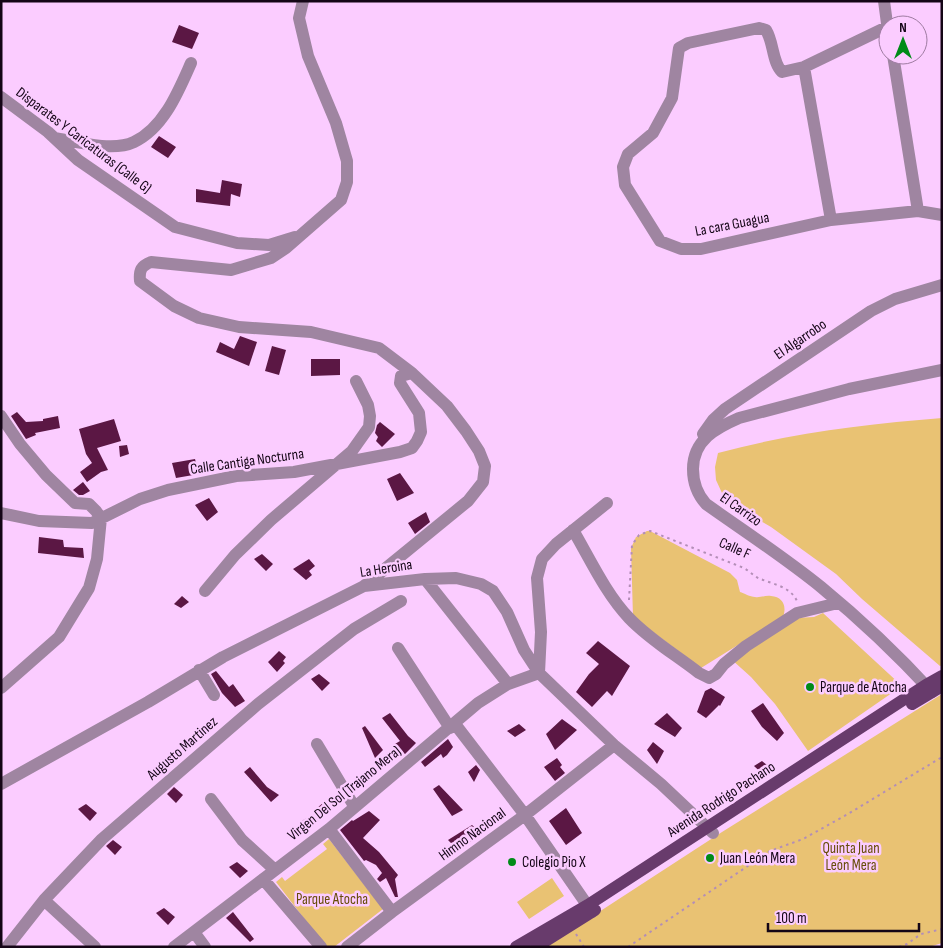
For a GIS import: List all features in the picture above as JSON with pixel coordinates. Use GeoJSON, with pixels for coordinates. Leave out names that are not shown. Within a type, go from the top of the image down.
{"type":"FeatureCollection","features":[{"type":"Feature","properties":{"kind":"main road","name":"Avenida Rodrigo Pachano"},"geometry":{"type":"LineString","coordinates":[[536,947],[590,908],[933,688],[942,676]]}},
{"type":"Feature","properties":{"kind":"main road","name":"Avenida Rodrigo Pachano"},"geometry":{"type":"LineString","coordinates":[[516,947],[590,908]]}},
{"type":"Feature","properties":{"kind":"street"},"geometry":{"type":"LineString","coordinates":[[303,1],[299,18],[308,56],[336,123],[347,161],[347,182],[342,200],[286,248],[271,258],[231,270],[151,262],[143,266],[139,272],[140,280],[174,306],[199,318],[239,328],[312,332],[379,348],[412,374],[447,406],[479,451],[485,466],[483,482],[468,501],[364,586]]}},
{"type":"Feature","properties":{"kind":"street"},"geometry":{"type":"LineString","coordinates":[[884,1],[886,15]]}},
{"type":"Feature","properties":{"kind":"street","name":"La cara Guagua"},"geometry":{"type":"LineString","coordinates":[[804,67],[782,72],[778,68],[770,37],[766,30],[759,28],[688,43],[680,48],[672,98],[652,133],[628,154],[623,167],[625,186],[660,241],[681,249],[701,249],[831,220],[918,211],[942,215]]}},
{"type":"Feature","properties":{"kind":"street"},"geometry":{"type":"LineString","coordinates":[[831,220],[804,67],[878,34]]}},
{"type":"Feature","properties":{"kind":"street"},"geometry":{"type":"LineString","coordinates":[[55,138],[102,146],[116,146],[134,142],[148,132],[170,106],[192,63]]}},
{"type":"Feature","properties":{"kind":"street"},"geometry":{"type":"LineString","coordinates":[[895,65],[918,211]]}},
{"type":"Feature","properties":{"kind":"street","name":"Disparates Y Caricaturas (Calle G)"},"geometry":{"type":"LineString","coordinates":[[1,97],[55,138],[78,160],[175,227],[237,243],[270,245],[298,236]]}},
{"type":"Feature","properties":{"kind":"street","name":"El Algarrobo"},"geometry":{"type":"LineString","coordinates":[[697,448],[705,431],[719,414],[862,316],[895,300],[942,284]]}},
{"type":"Feature","properties":{"kind":"street"},"geometry":{"type":"LineString","coordinates":[[697,448],[714,430],[740,418],[849,389],[942,370]]}},
{"type":"Feature","properties":{"kind":"street","name":"Calle Cantiga Nocturna"},"geometry":{"type":"LineString","coordinates":[[1,513],[40,521],[92,524],[140,498],[168,490],[236,476],[294,472],[340,462],[387,456],[412,448],[421,432],[419,413],[400,382],[401,376],[412,374]]}},
{"type":"Feature","properties":{"kind":"street"},"geometry":{"type":"LineString","coordinates":[[206,591],[235,555],[271,520],[352,451],[369,427],[370,416],[368,405],[356,381]]}},
{"type":"Feature","properties":{"kind":"street"},"geometry":{"type":"LineString","coordinates":[[1,416],[20,444],[46,476],[75,503],[89,504],[101,518],[97,559],[88,588],[58,637],[1,688]]}},
{"type":"Feature","properties":{"kind":"street","name":"El Carrizo"},"geometry":{"type":"LineString","coordinates":[[697,448],[693,464],[693,476],[699,496],[706,504],[820,587],[933,688]]}},
{"type":"Feature","properties":{"kind":"street"},"geometry":{"type":"LineString","coordinates":[[539,673],[541,632],[537,578],[542,559],[556,544],[607,503]]}},
{"type":"Feature","properties":{"kind":"street"},"geometry":{"type":"LineString","coordinates":[[573,530],[612,597],[628,617],[646,634],[699,673],[709,678],[746,646],[797,613],[838,603]]}},
{"type":"Feature","properties":{"kind":"street","name":"La Heroina"},"geometry":{"type":"LineString","coordinates":[[1,784],[148,702],[199,670],[364,586],[425,579],[456,578],[481,584],[493,591],[507,612],[524,650],[539,673],[614,746],[661,784],[710,830]]}},
{"type":"Feature","properties":{"kind":"street"},"geometry":{"type":"LineString","coordinates":[[425,579],[508,684]]}},
{"type":"Feature","properties":{"kind":"street","name":"Augusto Martinez"},"geometry":{"type":"LineString","coordinates":[[7,947],[44,900],[102,839],[258,704],[354,629],[401,601]]}},
{"type":"Feature","properties":{"kind":"street"},"geometry":{"type":"LineString","coordinates":[[398,648],[452,726],[525,816],[590,908]]}},
{"type":"Feature","properties":{"kind":"street"},"geometry":{"type":"LineString","coordinates":[[199,670],[214,695]]}},
{"type":"Feature","properties":{"kind":"street","name":"Virgen Del Sol (Trajano Mera)"},"geometry":{"type":"LineString","coordinates":[[174,947],[329,829],[478,703],[508,684],[539,673]]}},
{"type":"Feature","properties":{"kind":"street"},"geometry":{"type":"LineString","coordinates":[[317,744],[354,806]]}},
{"type":"Feature","properties":{"kind":"street","name":"Himno Nacional"},"geometry":{"type":"LineString","coordinates":[[347,947],[392,912],[525,816],[614,746]]}},
{"type":"Feature","properties":{"kind":"street"},"geometry":{"type":"LineString","coordinates":[[211,799],[242,840],[275,870]]}},
{"type":"Feature","properties":{"kind":"street"},"geometry":{"type":"LineString","coordinates":[[329,829],[392,912]]}},
{"type":"Feature","properties":{"kind":"street"},"geometry":{"type":"LineString","coordinates":[[263,879],[321,947]]}},
{"type":"Feature","properties":{"kind":"street"},"geometry":{"type":"LineString","coordinates":[[44,900],[95,947]]}},
{"type":"Feature","properties":{"kind":"street"},"geometry":{"type":"LineString","coordinates":[[194,932],[205,947]]}},
{"type":"Feature","properties":{"kind":"path","name":"Calle F"},"geometry":{"type":"LineString","coordinates":[[628,617],[632,545],[636,536],[648,531],[744,568],[757,577],[786,589],[797,599],[797,613]]}},
{"type":"Feature","properties":{"kind":"path"},"geometry":{"type":"LineString","coordinates":[[628,947],[770,851],[803,839],[942,757]]}},
{"type":"Feature","properties":{"kind":"path"},"geometry":{"type":"LineString","coordinates":[[573,929],[584,947]]}},
{"type":"Feature","properties":{"kind":"path"},"geometry":{"type":"LineString","coordinates":[[899,947],[922,934],[942,929]]}},
{"type":"Feature","properties":{"kind":"green space"},"geometry":{"type":"Polygon","coordinates":[[[942,418],[942,665],[940,666],[836,574],[771,527],[736,507],[722,493],[716,480],[715,467],[718,453],[746,446],[857,426],[942,418]]]}},
{"type":"Feature","properties":{"kind":"green space"},"geometry":{"type":"Polygon","coordinates":[[[647,531],[730,573],[737,580],[740,592],[753,597],[769,596],[778,598],[784,606],[783,617],[701,668],[633,617],[631,548],[636,537],[647,531]]]}},
{"type":"Feature","properties":{"kind":"green space"},"geometry":{"type":"Polygon","coordinates":[[[823,613],[902,686],[808,751],[775,704],[751,677],[731,659],[796,618],[814,617],[823,613]]]}},
{"type":"Feature","properties":{"kind":"green space","name":"Quinta Juan León Mera"},"geometry":{"type":"Polygon","coordinates":[[[942,694],[942,943],[929,947],[545,947],[722,832],[942,694]]]}},
{"type":"Feature","properties":{"kind":"green space","name":"Parque Atocha"},"geometry":{"type":"Polygon","coordinates":[[[329,839],[383,909],[334,947],[326,947],[276,882],[282,877],[285,881],[327,849],[323,844],[329,839]]]}},
{"type":"Feature","properties":{"kind":"green space"},"geometry":{"type":"Polygon","coordinates":[[[552,878],[564,896],[529,919],[517,902],[552,878]]]}},
{"type":"Feature","properties":{"kind":"building"},"geometry":{"type":"Polygon","coordinates":[[[179,25],[199,33],[192,49],[172,42],[179,25]]]}},
{"type":"Feature","properties":{"kind":"building"},"geometry":{"type":"Polygon","coordinates":[[[159,136],[176,147],[168,158],[151,147],[159,136]]]}},
{"type":"Feature","properties":{"kind":"building"},"geometry":{"type":"Polygon","coordinates":[[[222,180],[242,184],[240,197],[231,194],[230,206],[196,202],[196,189],[220,193],[222,180]]]}},
{"type":"Feature","properties":{"kind":"building"},"geometry":{"type":"Polygon","coordinates":[[[240,336],[257,342],[249,366],[216,352],[220,342],[234,349],[240,336]]]}},
{"type":"Feature","properties":{"kind":"building"},"geometry":{"type":"Polygon","coordinates":[[[272,346],[286,350],[279,375],[265,371],[272,346]]]}},
{"type":"Feature","properties":{"kind":"building"},"geometry":{"type":"Polygon","coordinates":[[[311,359],[340,359],[340,375],[311,376],[311,359]]]}},
{"type":"Feature","properties":{"kind":"building"},"geometry":{"type":"Polygon","coordinates":[[[17,412],[26,422],[43,421],[43,419],[58,416],[60,428],[35,433],[36,435],[26,439],[11,416],[17,412]]]}},
{"type":"Feature","properties":{"kind":"building"},"geometry":{"type":"Polygon","coordinates":[[[114,419],[121,441],[97,448],[108,470],[101,472],[87,482],[80,472],[92,463],[86,454],[79,429],[114,419]]]}},
{"type":"Feature","properties":{"kind":"building"},"geometry":{"type":"Polygon","coordinates":[[[380,422],[395,434],[382,447],[376,441],[378,437],[375,433],[380,422]]]}},
{"type":"Feature","properties":{"kind":"building"},"geometry":{"type":"Polygon","coordinates":[[[127,445],[129,454],[120,457],[119,446],[127,445]]]}},
{"type":"Feature","properties":{"kind":"building"},"geometry":{"type":"Polygon","coordinates":[[[195,459],[199,474],[176,478],[172,463],[195,459]]]}},
{"type":"Feature","properties":{"kind":"building"},"geometry":{"type":"Polygon","coordinates":[[[400,473],[414,493],[397,501],[387,479],[400,473]]]}},
{"type":"Feature","properties":{"kind":"building"},"geometry":{"type":"Polygon","coordinates":[[[83,482],[90,491],[79,495],[73,490],[83,482]]]}},
{"type":"Feature","properties":{"kind":"building"},"geometry":{"type":"Polygon","coordinates":[[[209,498],[218,512],[207,521],[195,505],[209,498]]]}},
{"type":"Feature","properties":{"kind":"building"},"geometry":{"type":"Polygon","coordinates":[[[426,512],[430,522],[415,534],[408,523],[426,512]]]}},
{"type":"Feature","properties":{"kind":"building"},"geometry":{"type":"Polygon","coordinates":[[[39,537],[63,540],[64,547],[83,548],[84,558],[38,553],[39,537]]]}},
{"type":"Feature","properties":{"kind":"building"},"geometry":{"type":"Polygon","coordinates":[[[262,554],[273,564],[266,571],[254,559],[262,554]]]}},
{"type":"Feature","properties":{"kind":"building"},"geometry":{"type":"Polygon","coordinates":[[[309,559],[315,566],[309,571],[312,575],[306,580],[293,569],[309,559]]]}},
{"type":"Feature","properties":{"kind":"building"},"geometry":{"type":"Polygon","coordinates":[[[182,596],[189,602],[181,608],[174,604],[182,596]]]}},
{"type":"Feature","properties":{"kind":"building"},"geometry":{"type":"Polygon","coordinates":[[[598,641],[630,666],[612,696],[607,691],[592,707],[576,692],[599,664],[586,653],[598,641]]]}},
{"type":"Feature","properties":{"kind":"building"},"geometry":{"type":"Polygon","coordinates":[[[279,651],[286,657],[283,661],[285,663],[277,672],[268,662],[279,651]]]}},
{"type":"Feature","properties":{"kind":"building"},"geometry":{"type":"Polygon","coordinates":[[[216,671],[229,687],[233,684],[245,701],[235,707],[222,693],[211,674],[216,671]]]}},
{"type":"Feature","properties":{"kind":"building"},"geometry":{"type":"Polygon","coordinates":[[[319,674],[330,683],[322,691],[311,679],[319,674]]]}},
{"type":"Feature","properties":{"kind":"building"},"geometry":{"type":"Polygon","coordinates":[[[711,688],[725,697],[720,706],[706,718],[697,712],[705,691],[711,688]]]}},
{"type":"Feature","properties":{"kind":"building"},"geometry":{"type":"Polygon","coordinates":[[[763,703],[784,733],[777,741],[762,727],[751,711],[763,703]]]}},
{"type":"Feature","properties":{"kind":"building"},"geometry":{"type":"Polygon","coordinates":[[[390,713],[416,743],[405,754],[395,744],[400,741],[382,718],[390,713]]]}},
{"type":"Feature","properties":{"kind":"building"},"geometry":{"type":"Polygon","coordinates":[[[667,713],[682,728],[675,737],[654,724],[667,713]]]}},
{"type":"Feature","properties":{"kind":"building"},"geometry":{"type":"Polygon","coordinates":[[[562,719],[577,730],[555,750],[546,734],[562,719]]]}},
{"type":"Feature","properties":{"kind":"building"},"geometry":{"type":"Polygon","coordinates":[[[519,724],[526,730],[515,737],[507,731],[519,724]]]}},
{"type":"Feature","properties":{"kind":"building"},"geometry":{"type":"Polygon","coordinates":[[[365,726],[383,750],[375,758],[362,728],[365,726]]]}},
{"type":"Feature","properties":{"kind":"building"},"geometry":{"type":"Polygon","coordinates":[[[448,739],[453,747],[447,755],[443,758],[441,754],[425,767],[421,762],[448,739]]]}},
{"type":"Feature","properties":{"kind":"building"},"geometry":{"type":"Polygon","coordinates":[[[653,742],[664,751],[657,764],[647,750],[653,742]]]}},
{"type":"Feature","properties":{"kind":"building"},"geometry":{"type":"Polygon","coordinates":[[[557,758],[562,765],[560,767],[565,773],[555,781],[544,767],[557,758]]]}},
{"type":"Feature","properties":{"kind":"building"},"geometry":{"type":"Polygon","coordinates":[[[762,761],[773,770],[766,777],[754,766],[762,761]]]}},
{"type":"Feature","properties":{"kind":"building"},"geometry":{"type":"Polygon","coordinates":[[[476,765],[480,770],[474,782],[468,772],[476,765]]]}},
{"type":"Feature","properties":{"kind":"building"},"geometry":{"type":"Polygon","coordinates":[[[250,767],[267,787],[279,795],[271,802],[244,772],[250,767]]]}},
{"type":"Feature","properties":{"kind":"building"},"geometry":{"type":"Polygon","coordinates":[[[439,785],[463,810],[452,816],[433,789],[439,785]]]}},
{"type":"Feature","properties":{"kind":"building"},"geometry":{"type":"Polygon","coordinates":[[[174,787],[183,795],[176,803],[167,794],[174,787]]]}},
{"type":"Feature","properties":{"kind":"building"},"geometry":{"type":"Polygon","coordinates":[[[323,803],[326,808],[329,806],[331,808],[329,812],[304,832],[298,823],[318,812],[317,808],[323,803]]]}},
{"type":"Feature","properties":{"kind":"building"},"geometry":{"type":"Polygon","coordinates":[[[86,804],[97,813],[90,821],[78,809],[86,804]]]}},
{"type":"Feature","properties":{"kind":"building"},"geometry":{"type":"Polygon","coordinates":[[[566,808],[582,833],[566,845],[549,821],[566,808]]]}},
{"type":"Feature","properties":{"kind":"building"},"geometry":{"type":"Polygon","coordinates":[[[369,811],[380,820],[363,838],[379,852],[398,875],[395,879],[398,897],[395,897],[386,878],[380,882],[377,879],[382,873],[376,865],[366,860],[364,861],[340,830],[352,820],[369,811]]]}},
{"type":"Feature","properties":{"kind":"building"},"geometry":{"type":"Polygon","coordinates":[[[472,825],[482,834],[458,850],[448,840],[472,825]]]}},
{"type":"Feature","properties":{"kind":"building"},"geometry":{"type":"Polygon","coordinates":[[[113,840],[122,847],[115,855],[106,846],[113,840]]]}},
{"type":"Feature","properties":{"kind":"building"},"geometry":{"type":"Polygon","coordinates":[[[237,862],[248,871],[240,878],[229,867],[237,862]]]}},
{"type":"Feature","properties":{"kind":"building"},"geometry":{"type":"Polygon","coordinates":[[[164,908],[175,917],[168,925],[156,913],[164,908]]]}},
{"type":"Feature","properties":{"kind":"building"},"geometry":{"type":"Polygon","coordinates":[[[233,912],[254,939],[250,942],[226,918],[233,912]]]}},
{"type":"Feature","properties":{"kind":"place","name":"Parque de Atocha"},"geometry":{"type":"Point","coordinates":[810,687]}},
{"type":"Feature","properties":{"kind":"place","name":"Juan León Mera"},"geometry":{"type":"Point","coordinates":[710,858]}},
{"type":"Feature","properties":{"kind":"place","name":"Colegio Pio X"},"geometry":{"type":"Point","coordinates":[512,862]}}]}
